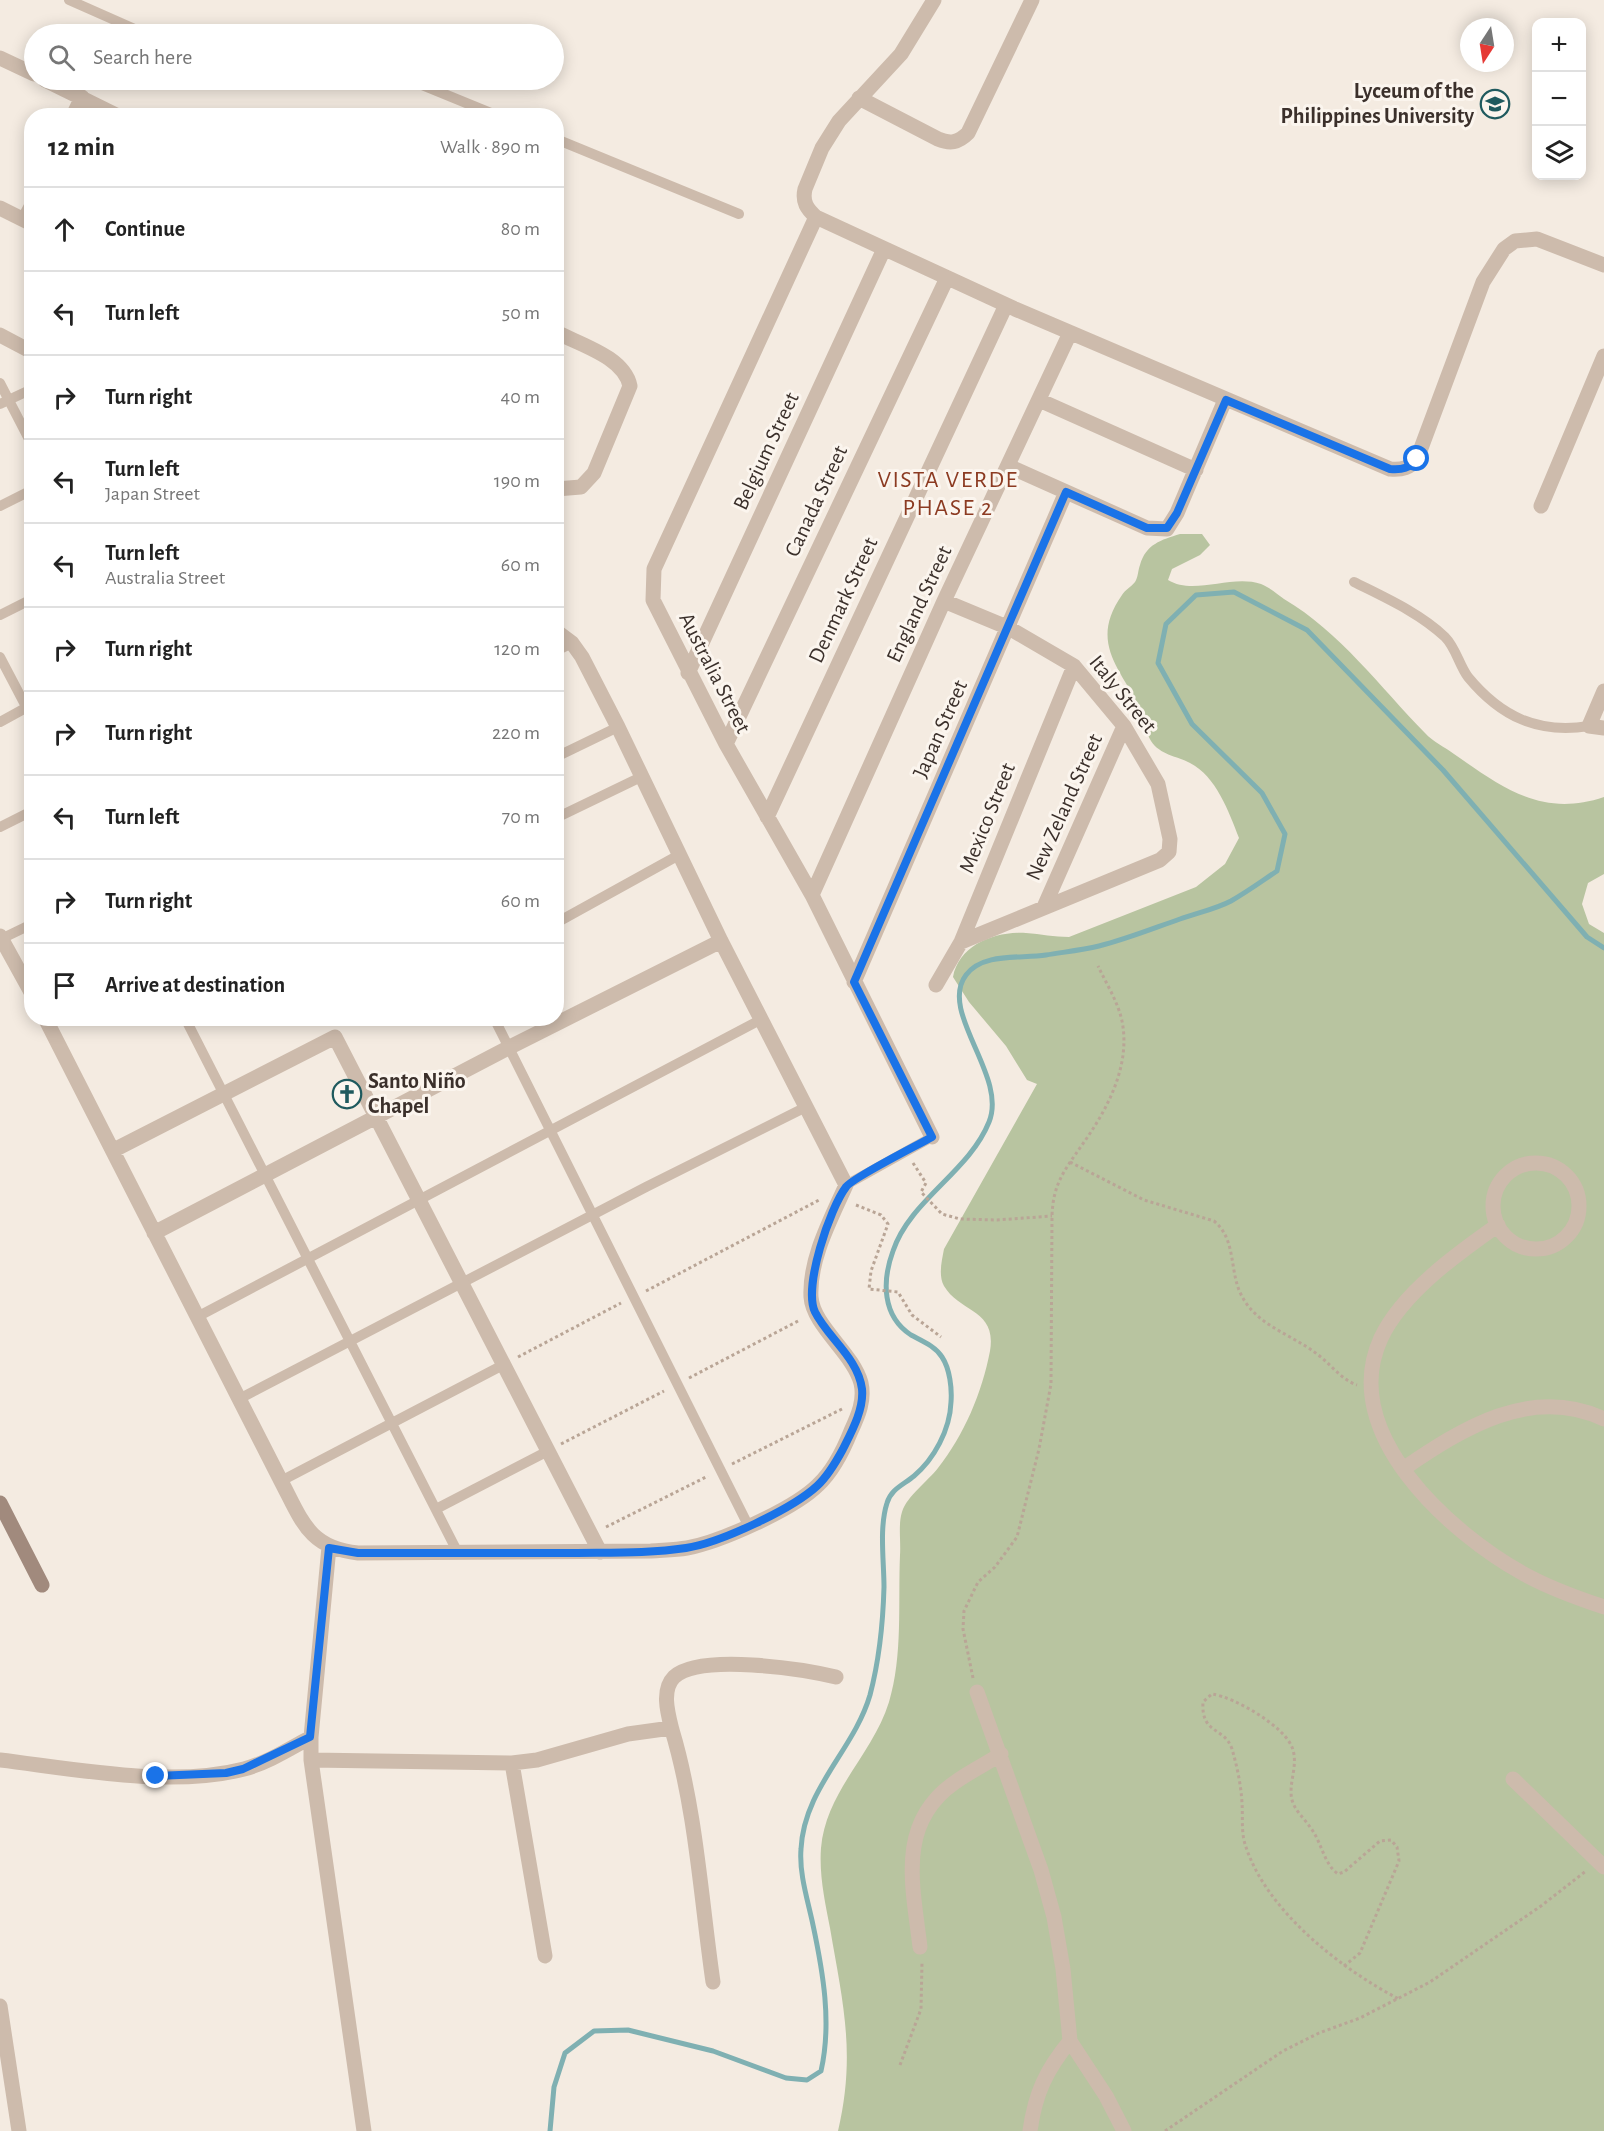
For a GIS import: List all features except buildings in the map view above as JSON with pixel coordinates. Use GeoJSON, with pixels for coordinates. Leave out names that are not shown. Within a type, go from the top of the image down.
{"type":"FeatureCollection","features":[{"type":"Feature","properties":{"kind":"main road"},"geometry":{"type":"LineString","coordinates":[[0,1503],[42,1586]]}},
{"type":"Feature","properties":{"kind":"street"},"geometry":{"type":"LineString","coordinates":[[934,0],[901,54],[838,121],[822,148],[805,189],[804,204],[816,217],[1006,305],[1390,469],[1401,470],[1410,467],[1417,459],[1479,291],[1504,249],[1515,241],[1537,239],[1604,264]]}},
{"type":"Feature","properties":{"kind":"street"},"geometry":{"type":"LineString","coordinates":[[859,99],[938,140],[955,142],[968,133],[1032,0]]}},
{"type":"Feature","properties":{"kind":"street"},"geometry":{"type":"LineString","coordinates":[[0,58],[24,70]]}},
{"type":"Feature","properties":{"kind":"street"},"geometry":{"type":"LineString","coordinates":[[66,90],[102,108]]}},
{"type":"Feature","properties":{"kind":"street"},"geometry":{"type":"LineString","coordinates":[[77,108],[82,98]]}},
{"type":"Feature","properties":{"kind":"street"},"geometry":{"type":"LineString","coordinates":[[0,208],[24,220]]}},
{"type":"Feature","properties":{"kind":"street","name":"Australia Street"},"geometry":{"type":"LineString","coordinates":[[816,217],[654,569],[653,600],[726,744],[812,895],[932,1137]]}},
{"type":"Feature","properties":{"kind":"street","name":"Belgium Street"},"geometry":{"type":"LineString","coordinates":[[688,673],[884,249]]}},
{"type":"Feature","properties":{"kind":"street","name":"Canada Street"},"geometry":{"type":"LineString","coordinates":[[726,744],[948,278]]}},
{"type":"Feature","properties":{"kind":"street","name":"Denmark Street"},"geometry":{"type":"LineString","coordinates":[[767,817],[1006,305]]}},
{"type":"Feature","properties":{"kind":"street","name":"England Street"},"geometry":{"type":"LineString","coordinates":[[812,895],[944,601],[1070,333]]}},
{"type":"Feature","properties":{"kind":"street"},"geometry":{"type":"LineString","coordinates":[[0,335],[24,348]]}},
{"type":"Feature","properties":{"kind":"street"},"geometry":{"type":"LineString","coordinates":[[564,336],[620,365],[628,375],[630,386],[594,473],[581,487],[564,488]]}},
{"type":"Feature","properties":{"kind":"street"},"geometry":{"type":"LineString","coordinates":[[1541,506],[1604,356]]}},
{"type":"Feature","properties":{"kind":"street"},"geometry":{"type":"LineString","coordinates":[[1038,400],[1196,470]]}},
{"type":"Feature","properties":{"kind":"street"},"geometry":{"type":"LineString","coordinates":[[1008,466],[1132,522],[1157,530],[1167,528],[1172,523],[1226,400]]}},
{"type":"Feature","properties":{"kind":"street","name":"Japan Street"},"geometry":{"type":"LineString","coordinates":[[854,982],[1066,492]]}},
{"type":"Feature","properties":{"kind":"street","name":"Italy Street"},"geometry":{"type":"LineString","coordinates":[[944,601],[1009,628],[1074,666],[1124,726],[1158,784],[1170,839],[1169,852],[1160,860],[1044,907]]}},
{"type":"Feature","properties":{"kind":"street"},"geometry":{"type":"LineString","coordinates":[[53,1026],[154,1233],[280,1481],[308,1530],[329,1548],[358,1553],[458,1553],[600,1552],[688,1548],[748,1525],[802,1499],[819,1485],[836,1463],[857,1419],[862,1399],[860,1380],[851,1361],[815,1313],[811,1301],[814,1268],[843,1192],[806,1107],[721,941],[618,727],[572,643],[564,637]]}},
{"type":"Feature","properties":{"kind":"street","name":"Mexico Street"},"geometry":{"type":"LineString","coordinates":[[936,985],[961,942],[1074,666]]}},
{"type":"Feature","properties":{"kind":"street"},"geometry":{"type":"LineString","coordinates":[[1597,727],[1604,691]]}},
{"type":"Feature","properties":{"kind":"street","name":"New Zeland Street"},"geometry":{"type":"LineString","coordinates":[[1044,907],[1124,726]]}},
{"type":"Feature","properties":{"kind":"street"},"geometry":{"type":"LineString","coordinates":[[961,942],[1044,907]]}},
{"type":"Feature","properties":{"kind":"street"},"geometry":{"type":"LineString","coordinates":[[1,938],[24,980]]}},
{"type":"Feature","properties":{"kind":"street"},"geometry":{"type":"LineString","coordinates":[[564,1020],[721,941]]}},
{"type":"Feature","properties":{"kind":"street"},"geometry":{"type":"LineString","coordinates":[[154,1233],[552,1026]]}},
{"type":"Feature","properties":{"kind":"street"},"geometry":{"type":"LineString","coordinates":[[114,1150],[335,1037],[600,1552]]}},
{"type":"Feature","properties":{"kind":"street"},"geometry":{"type":"LineString","coordinates":[[1526,1165],[1551,1166],[1562,1172],[1577,1192],[1578,1218],[1564,1239],[1553,1245],[1528,1248],[1506,1236],[1498,1226],[1494,1201],[1501,1183],[1514,1170],[1526,1165]]}},
{"type":"Feature","properties":{"kind":"street"},"geometry":{"type":"LineString","coordinates":[[1498,1226],[1443,1267],[1392,1320],[1380,1339],[1373,1363],[1375,1416],[1386,1446],[1403,1469],[1434,1505],[1481,1545],[1523,1574],[1570,1596],[1604,1607]]}},
{"type":"Feature","properties":{"kind":"street"},"geometry":{"type":"LineString","coordinates":[[1403,1469],[1457,1435],[1490,1420],[1529,1407],[1553,1406],[1574,1409],[1604,1419]]}},
{"type":"Feature","properties":{"kind":"street"},"geometry":{"type":"LineString","coordinates":[[329,1548],[310,1737],[311,1760],[364,2131]]}},
{"type":"Feature","properties":{"kind":"street"},"geometry":{"type":"LineString","coordinates":[[713,1982],[685,1786],[679,1750],[671,1728],[667,1704],[669,1685],[675,1676],[716,1666],[760,1664],[787,1666],[836,1677]]}},
{"type":"Feature","properties":{"kind":"street"},"geometry":{"type":"LineString","coordinates":[[977,1692],[1041,1870],[1054,1917],[1063,1969],[1070,2041],[1106,2096],[1124,2131]]}},
{"type":"Feature","properties":{"kind":"street"},"geometry":{"type":"LineString","coordinates":[[311,1760],[512,1763],[537,1760],[628,1734],[671,1728]]}},
{"type":"Feature","properties":{"kind":"street"},"geometry":{"type":"LineString","coordinates":[[0,1760],[125,1775],[226,1773],[254,1766],[310,1737]]}},
{"type":"Feature","properties":{"kind":"street"},"geometry":{"type":"LineString","coordinates":[[920,1947],[912,1853],[918,1823],[952,1784],[1001,1754]]}},
{"type":"Feature","properties":{"kind":"street"},"geometry":{"type":"LineString","coordinates":[[512,1763],[545,1956]]}},
{"type":"Feature","properties":{"kind":"street"},"geometry":{"type":"LineString","coordinates":[[1514,1779],[1601,1864]]}},
{"type":"Feature","properties":{"kind":"street"},"geometry":{"type":"LineString","coordinates":[[0,2006],[20,2131]]}},
{"type":"Feature","properties":{"kind":"street"},"geometry":{"type":"LineString","coordinates":[[1030,2131],[1036,2096],[1042,2080],[1070,2041]]}},
{"type":"Feature","properties":{"kind":"lane"},"geometry":{"type":"LineString","coordinates":[[69,0],[124,24]]}},
{"type":"Feature","properties":{"kind":"lane"},"geometry":{"type":"LineString","coordinates":[[434,90],[478,108]]}},
{"type":"Feature","properties":{"kind":"lane"},"geometry":{"type":"LineString","coordinates":[[564,142],[739,214]]}},
{"type":"Feature","properties":{"kind":"lane"},"geometry":{"type":"LineString","coordinates":[[0,383],[4,402],[24,433]]}},
{"type":"Feature","properties":{"kind":"lane"},"geometry":{"type":"LineString","coordinates":[[4,402],[24,393]]}},
{"type":"Feature","properties":{"kind":"lane"},"geometry":{"type":"LineString","coordinates":[[0,506],[24,494]]}},
{"type":"Feature","properties":{"kind":"lane"},"geometry":{"type":"LineString","coordinates":[[1354,582],[1405,610],[1446,638],[1468,676],[1517,719],[1547,728],[1597,727]]}},
{"type":"Feature","properties":{"kind":"lane"},"geometry":{"type":"LineString","coordinates":[[0,615],[24,603]]}},
{"type":"Feature","properties":{"kind":"lane"},"geometry":{"type":"LineString","coordinates":[[564,647],[572,643]]}},
{"type":"Feature","properties":{"kind":"lane"},"geometry":{"type":"LineString","coordinates":[[0,657],[24,700]]}},
{"type":"Feature","properties":{"kind":"lane"},"geometry":{"type":"LineString","coordinates":[[0,722],[24,713]]}},
{"type":"Feature","properties":{"kind":"lane"},"geometry":{"type":"LineString","coordinates":[[564,753],[618,727]]}},
{"type":"Feature","properties":{"kind":"lane"},"geometry":{"type":"LineString","coordinates":[[564,814],[641,777]]}},
{"type":"Feature","properties":{"kind":"lane"},"geometry":{"type":"LineString","coordinates":[[0,827],[24,815]]}},
{"type":"Feature","properties":{"kind":"lane"},"geometry":{"type":"LineString","coordinates":[[564,920],[679,855]]}},
{"type":"Feature","properties":{"kind":"lane"},"geometry":{"type":"LineString","coordinates":[[1,938],[24,928]]}},
{"type":"Feature","properties":{"kind":"lane"},"geometry":{"type":"LineString","coordinates":[[197,1317],[762,1019]]}},
{"type":"Feature","properties":{"kind":"lane"},"geometry":{"type":"LineString","coordinates":[[189,1026],[458,1553]]}},
{"type":"Feature","properties":{"kind":"lane"},"geometry":{"type":"LineString","coordinates":[[498,1026],[748,1525]]}},
{"type":"Feature","properties":{"kind":"lane"},"geometry":{"type":"LineString","coordinates":[[239,1399],[806,1107]]}},
{"type":"Feature","properties":{"kind":"lane"},"geometry":{"type":"LineString","coordinates":[[843,1192],[932,1137]]}},
{"type":"Feature","properties":{"kind":"lane"},"geometry":{"type":"LineString","coordinates":[[280,1481],[503,1365]]}},
{"type":"Feature","properties":{"kind":"lane"},"geometry":{"type":"LineString","coordinates":[[436,1509],[548,1451]]}},
{"type":"Feature","properties":{"kind":"path"},"geometry":{"type":"LineString","coordinates":[[977,1692],[966,1650],[964,1611],[978,1582],[1001,1560],[1017,1537],[1048,1408],[1051,1384],[1052,1216],[1058,1178],[1091,1132],[1110,1097],[1124,1057],[1122,1019],[1098,966]]}},
{"type":"Feature","properties":{"kind":"path"},"geometry":{"type":"LineString","coordinates":[[906,1152],[925,1179],[926,1187],[921,1192],[923,1195],[936,1209],[950,1216],[974,1220],[1052,1216]]}},
{"type":"Feature","properties":{"kind":"path"},"geometry":{"type":"LineString","coordinates":[[1070,1162],[1144,1200],[1214,1221],[1222,1227],[1228,1241],[1239,1290],[1253,1312],[1272,1327],[1316,1353],[1351,1383],[1373,1391]]}},
{"type":"Feature","properties":{"kind":"path"},"geometry":{"type":"LineString","coordinates":[[532,1350],[634,1296],[843,1192],[881,1215],[888,1224],[871,1271],[869,1289],[898,1292],[912,1315],[941,1337]]}},
{"type":"Feature","properties":{"kind":"path"},"geometry":{"type":"LineString","coordinates":[[1344,1966],[1360,1953],[1399,1861],[1397,1847],[1391,1840],[1380,1841],[1344,1872],[1338,1874],[1329,1868],[1321,1843],[1293,1804],[1290,1792],[1294,1751],[1288,1737],[1224,1695],[1212,1694],[1203,1702],[1202,1716],[1208,1727],[1231,1746],[1242,1801],[1244,1842],[1257,1873],[1299,1927],[1344,1966],[1368,1983],[1399,1999]]}},
{"type":"Feature","properties":{"kind":"path"},"geometry":{"type":"LineString","coordinates":[[1165,2131],[1283,2052],[1319,2032],[1359,2018],[1431,1982],[1601,1864]]}},
{"type":"Feature","properties":{"kind":"path"},"geometry":{"type":"LineString","coordinates":[[900,2065],[921,2010],[923,1977],[920,1947]]}},
{"type":"Feature","properties":{"kind":"green space"},"geometry":{"type":"Polygon","coordinates":[[[1180,534],[1202,534],[1210,545],[1200,555],[1172,569],[1168,580],[1189,586],[1237,581],[1264,585],[1323,627],[1359,661],[1428,736],[1489,778],[1524,796],[1542,802],[1582,803],[1604,797],[1604,874],[1588,883],[1582,904],[1589,924],[1604,933],[1604,2131],[838,2131],[846,2077],[846,2029],[824,1898],[821,1848],[831,1808],[882,1721],[889,1702],[898,1648],[902,1512],[908,1500],[934,1473],[956,1442],[971,1413],[987,1367],[991,1337],[988,1327],[983,1319],[959,1302],[944,1286],[941,1272],[944,1249],[1037,1084],[1027,1080],[1006,1046],[969,1002],[953,977],[963,956],[980,942],[1014,933],[1069,937],[1196,887],[1225,864],[1239,838],[1220,796],[1207,777],[1190,763],[1169,755],[1151,741],[1141,710],[1116,665],[1108,640],[1108,626],[1113,611],[1123,593],[1136,580],[1146,552],[1155,544],[1180,534]]]}},
{"type":"Feature","properties":{"kind":"waterway"},"geometry":{"type":"LineString","coordinates":[[550,2131],[554,2087],[565,2053],[594,2031],[628,2030],[713,2051],[786,2078],[807,2080],[821,2071],[826,2035],[825,1998],[817,1943],[803,1878],[801,1849],[804,1827],[811,1807],[853,1734],[870,1695],[882,1628],[883,1534],[887,1503],[894,1491],[914,1476],[928,1461],[940,1443],[950,1413],[951,1385],[945,1362],[936,1350],[911,1335],[894,1318],[886,1286],[889,1262],[901,1233],[912,1216],[968,1156],[980,1140],[989,1122],[992,1104],[989,1085],[960,1007],[960,990],[966,975],[982,963],[1003,958],[1080,950],[1120,940],[1225,904],[1277,871],[1285,834],[1262,793],[1192,724],[1158,663],[1166,624],[1196,595],[1234,592],[1307,630],[1443,770],[1587,937],[1604,948]]}},
{"type":"Feature","properties":{"kind":"place","name":"Lyceum of the Philippines University"},"geometry":{"type":"Point","coordinates":[1495,104]}},
{"type":"Feature","properties":{"kind":"place","name":"Santo Niño Chapel"},"geometry":{"type":"Point","coordinates":[347,1094]}},
{"type":"Feature","properties":{"kind":"district","name":"VISTA VERDE PHASE 2"},"geometry":{"type":"Point","coordinates":[948,494]}},
{"type":"Feature","properties":{"kind":"route"},"geometry":{"type":"LineString","coordinates":[[156,1776],[226,1773],[243,1769],[254,1766],[310,1737],[329,1548],[358,1553],[458,1553],[651,1551],[688,1548],[714,1540],[748,1525],[802,1499],[819,1485],[836,1463],[849,1438],[862,1399],[860,1380],[851,1361],[815,1313],[811,1301],[814,1268],[825,1233],[846,1185],[932,1137],[854,982],[1066,492],[1147,528],[1157,530],[1167,528],[1177,513],[1226,400],[1390,469],[1401,470],[1410,467],[1417,459]]}}]}
